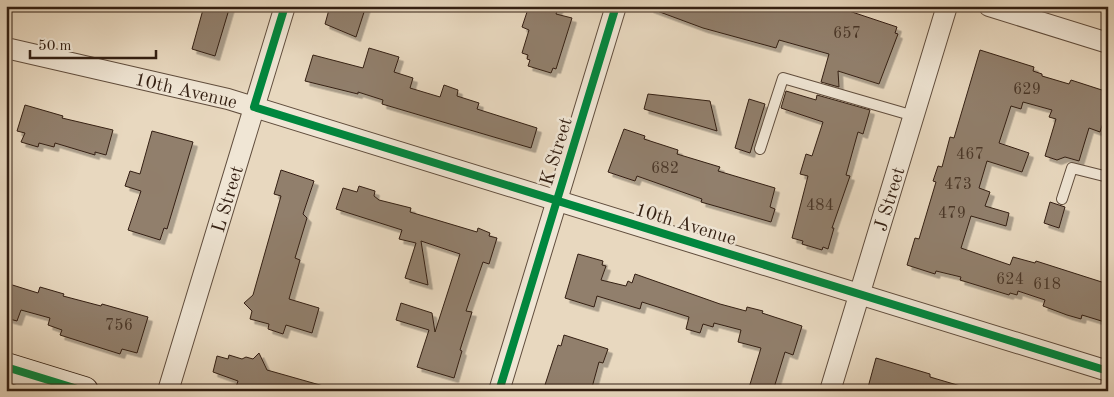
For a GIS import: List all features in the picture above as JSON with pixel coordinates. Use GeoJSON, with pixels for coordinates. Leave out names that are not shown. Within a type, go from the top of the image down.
{"type":"FeatureCollection","features":[{"type":"Feature","properties":{"kind":"street","name":"L Street"},"geometry":{"type":"LineString","coordinates":[[168,391],[285,6]]}},
{"type":"Feature","properties":{"kind":"street","name":"K Street"},"geometry":{"type":"LineString","coordinates":[[499,391],[616,6]]}},
{"type":"Feature","properties":{"kind":"street","name":"J Street"},"geometry":{"type":"LineString","coordinates":[[830,391],[947,6]]}},
{"type":"Feature","properties":{"kind":"street"},"geometry":{"type":"LineString","coordinates":[[989,6],[1108,43]]}},
{"type":"Feature","properties":{"kind":"street","name":"10th Avenue"},"geometry":{"type":"LineString","coordinates":[[6,48],[228,99],[1108,371]]}},
{"type":"Feature","properties":{"kind":"street"},"geometry":{"type":"LineString","coordinates":[[6,367],[84,391]]}},
{"type":"Feature","properties":{"kind":"lane"},"geometry":{"type":"LineString","coordinates":[[760,149],[783,78],[914,116]]}},
{"type":"Feature","properties":{"kind":"lane"},"geometry":{"type":"LineString","coordinates":[[1062,199],[1072,168],[1108,177]]}},
{"type":"Feature","properties":{"kind":"building"},"geometry":{"type":"Polygon","coordinates":[[[204,6],[230,6],[215,56],[192,49],[204,6]]]}},
{"type":"Feature","properties":{"kind":"building"},"geometry":{"type":"Polygon","coordinates":[[[330,6],[366,6],[356,37],[325,24],[330,6]]]}},
{"type":"Feature","properties":{"kind":"building"},"geometry":{"type":"Polygon","coordinates":[[[529,6],[559,6],[556,14],[572,18],[556,69],[553,68],[551,73],[528,66],[530,60],[527,59],[528,55],[522,53],[529,30],[522,27],[529,6]]]}},
{"type":"Feature","properties":{"kind":"building"},"geometry":{"type":"Polygon","coordinates":[[[650,6],[834,6],[897,27],[895,33],[898,34],[879,84],[838,71],[839,87],[821,82],[829,54],[779,40],[776,48],[703,28],[649,8],[650,6]]]}},
{"type":"Feature","properties":{"kind":"building"},"geometry":{"type":"Polygon","coordinates":[[[369,48],[399,57],[394,72],[413,78],[410,88],[440,97],[444,85],[458,90],[457,96],[479,103],[477,109],[537,128],[531,148],[382,104],[383,100],[358,92],[358,94],[305,81],[313,55],[363,68],[369,48]]]}},
{"type":"Feature","properties":{"kind":"building"},"geometry":{"type":"Polygon","coordinates":[[[980,50],[1034,67],[1033,71],[1042,74],[1042,76],[1069,84],[1071,80],[1108,92],[1108,107],[1100,132],[1089,128],[1079,161],[1065,157],[1057,160],[1045,156],[1056,119],[1049,117],[1052,110],[1023,102],[1021,109],[1011,106],[999,143],[1029,153],[1022,172],[987,161],[979,188],[990,192],[985,206],[1009,213],[1006,226],[971,216],[961,248],[1010,265],[1013,257],[1035,263],[1036,261],[1108,284],[1108,323],[1082,315],[1081,319],[1067,315],[1043,306],[1045,300],[1018,291],[1017,295],[1010,293],[1009,295],[960,280],[961,277],[936,271],[935,274],[907,265],[915,238],[919,239],[936,182],[933,181],[938,166],[942,167],[950,137],[954,138],[980,50]]]}},
{"type":"Feature","properties":{"kind":"building"},"geometry":{"type":"Polygon","coordinates":[[[786,91],[816,100],[817,95],[870,110],[863,134],[858,132],[846,175],[850,176],[832,228],[834,228],[828,249],[823,247],[822,250],[802,244],[803,241],[792,238],[808,176],[800,174],[806,154],[812,156],[823,122],[781,108],[786,91]]]}},
{"type":"Feature","properties":{"kind":"building"},"geometry":{"type":"Polygon","coordinates":[[[648,94],[710,101],[717,131],[644,109],[648,94]]]}},
{"type":"Feature","properties":{"kind":"building"},"geometry":{"type":"Polygon","coordinates":[[[749,99],[765,104],[750,153],[735,148],[749,99]]]}},
{"type":"Feature","properties":{"kind":"building"},"geometry":{"type":"Polygon","coordinates":[[[25,105],[63,116],[62,118],[113,130],[106,155],[95,152],[95,155],[55,143],[54,147],[39,143],[38,147],[21,142],[25,133],[17,131],[25,105]]]}},
{"type":"Feature","properties":{"kind":"building"},"geometry":{"type":"Polygon","coordinates":[[[624,129],[645,136],[644,139],[678,150],[677,154],[720,167],[718,171],[775,188],[770,207],[775,209],[771,222],[701,202],[702,199],[637,176],[635,181],[608,172],[624,129]]]}},
{"type":"Feature","properties":{"kind":"building"},"geometry":{"type":"Polygon","coordinates":[[[152,131],[193,142],[167,229],[164,228],[160,240],[128,230],[141,191],[125,186],[130,171],[140,174],[152,131]]]}},
{"type":"Feature","properties":{"kind":"building"},"geometry":{"type":"Polygon","coordinates":[[[281,170],[314,181],[303,214],[307,218],[295,258],[300,260],[289,299],[319,308],[312,333],[286,325],[283,334],[268,329],[269,324],[250,319],[252,311],[244,303],[253,295],[281,196],[274,194],[281,170]]]}},
{"type":"Feature","properties":{"kind":"building"},"geometry":{"type":"Polygon","coordinates":[[[359,186],[375,191],[374,196],[379,200],[411,208],[410,212],[477,232],[478,228],[490,233],[489,236],[497,238],[489,264],[483,262],[466,311],[472,312],[460,350],[462,351],[454,378],[417,367],[429,330],[396,320],[401,303],[432,313],[435,332],[460,254],[421,241],[428,285],[405,278],[416,243],[399,239],[402,230],[336,209],[343,188],[357,192],[359,186]]]}},
{"type":"Feature","properties":{"kind":"building"},"geometry":{"type":"Polygon","coordinates":[[[1050,202],[1065,207],[1059,228],[1044,223],[1050,202]]]}},
{"type":"Feature","properties":{"kind":"building"},"geometry":{"type":"Polygon","coordinates":[[[578,254],[603,261],[602,265],[606,266],[601,280],[626,286],[628,281],[632,283],[635,274],[720,304],[746,311],[747,307],[763,311],[762,313],[802,326],[793,355],[785,352],[773,391],[748,391],[761,348],[738,342],[741,330],[714,323],[713,327],[703,324],[700,333],[686,329],[689,317],[642,302],[640,309],[597,296],[594,307],[565,298],[578,254]]]}},
{"type":"Feature","properties":{"kind":"building"},"geometry":{"type":"Polygon","coordinates":[[[6,283],[38,293],[40,287],[64,294],[63,296],[101,306],[102,304],[148,317],[137,353],[122,349],[120,354],[60,335],[62,330],[48,325],[50,318],[21,310],[17,321],[6,318],[6,283]]]}},
{"type":"Feature","properties":{"kind":"building"},"geometry":{"type":"Polygon","coordinates":[[[564,335],[608,349],[603,363],[599,362],[591,391],[543,391],[558,345],[561,346],[564,335]]]}},
{"type":"Feature","properties":{"kind":"building"},"geometry":{"type":"Polygon","coordinates":[[[259,353],[267,370],[327,387],[326,391],[246,391],[236,387],[238,381],[213,372],[217,356],[228,359],[229,355],[242,359],[246,357],[253,359],[259,353]]]}},
{"type":"Feature","properties":{"kind":"building"},"geometry":{"type":"Polygon","coordinates":[[[876,358],[930,374],[930,377],[964,387],[964,391],[867,391],[876,358]]]}},
{"type":"Feature","properties":{"kind":"cycle path"},"geometry":{"type":"LineString","coordinates":[[285,6],[254,107],[1108,371]]}},
{"type":"Feature","properties":{"kind":"cycle path"},"geometry":{"type":"LineString","coordinates":[[499,391],[616,6]]}},
{"type":"Feature","properties":{"kind":"cycle path"},"geometry":{"type":"LineString","coordinates":[[6,367],[84,391]]}}]}
